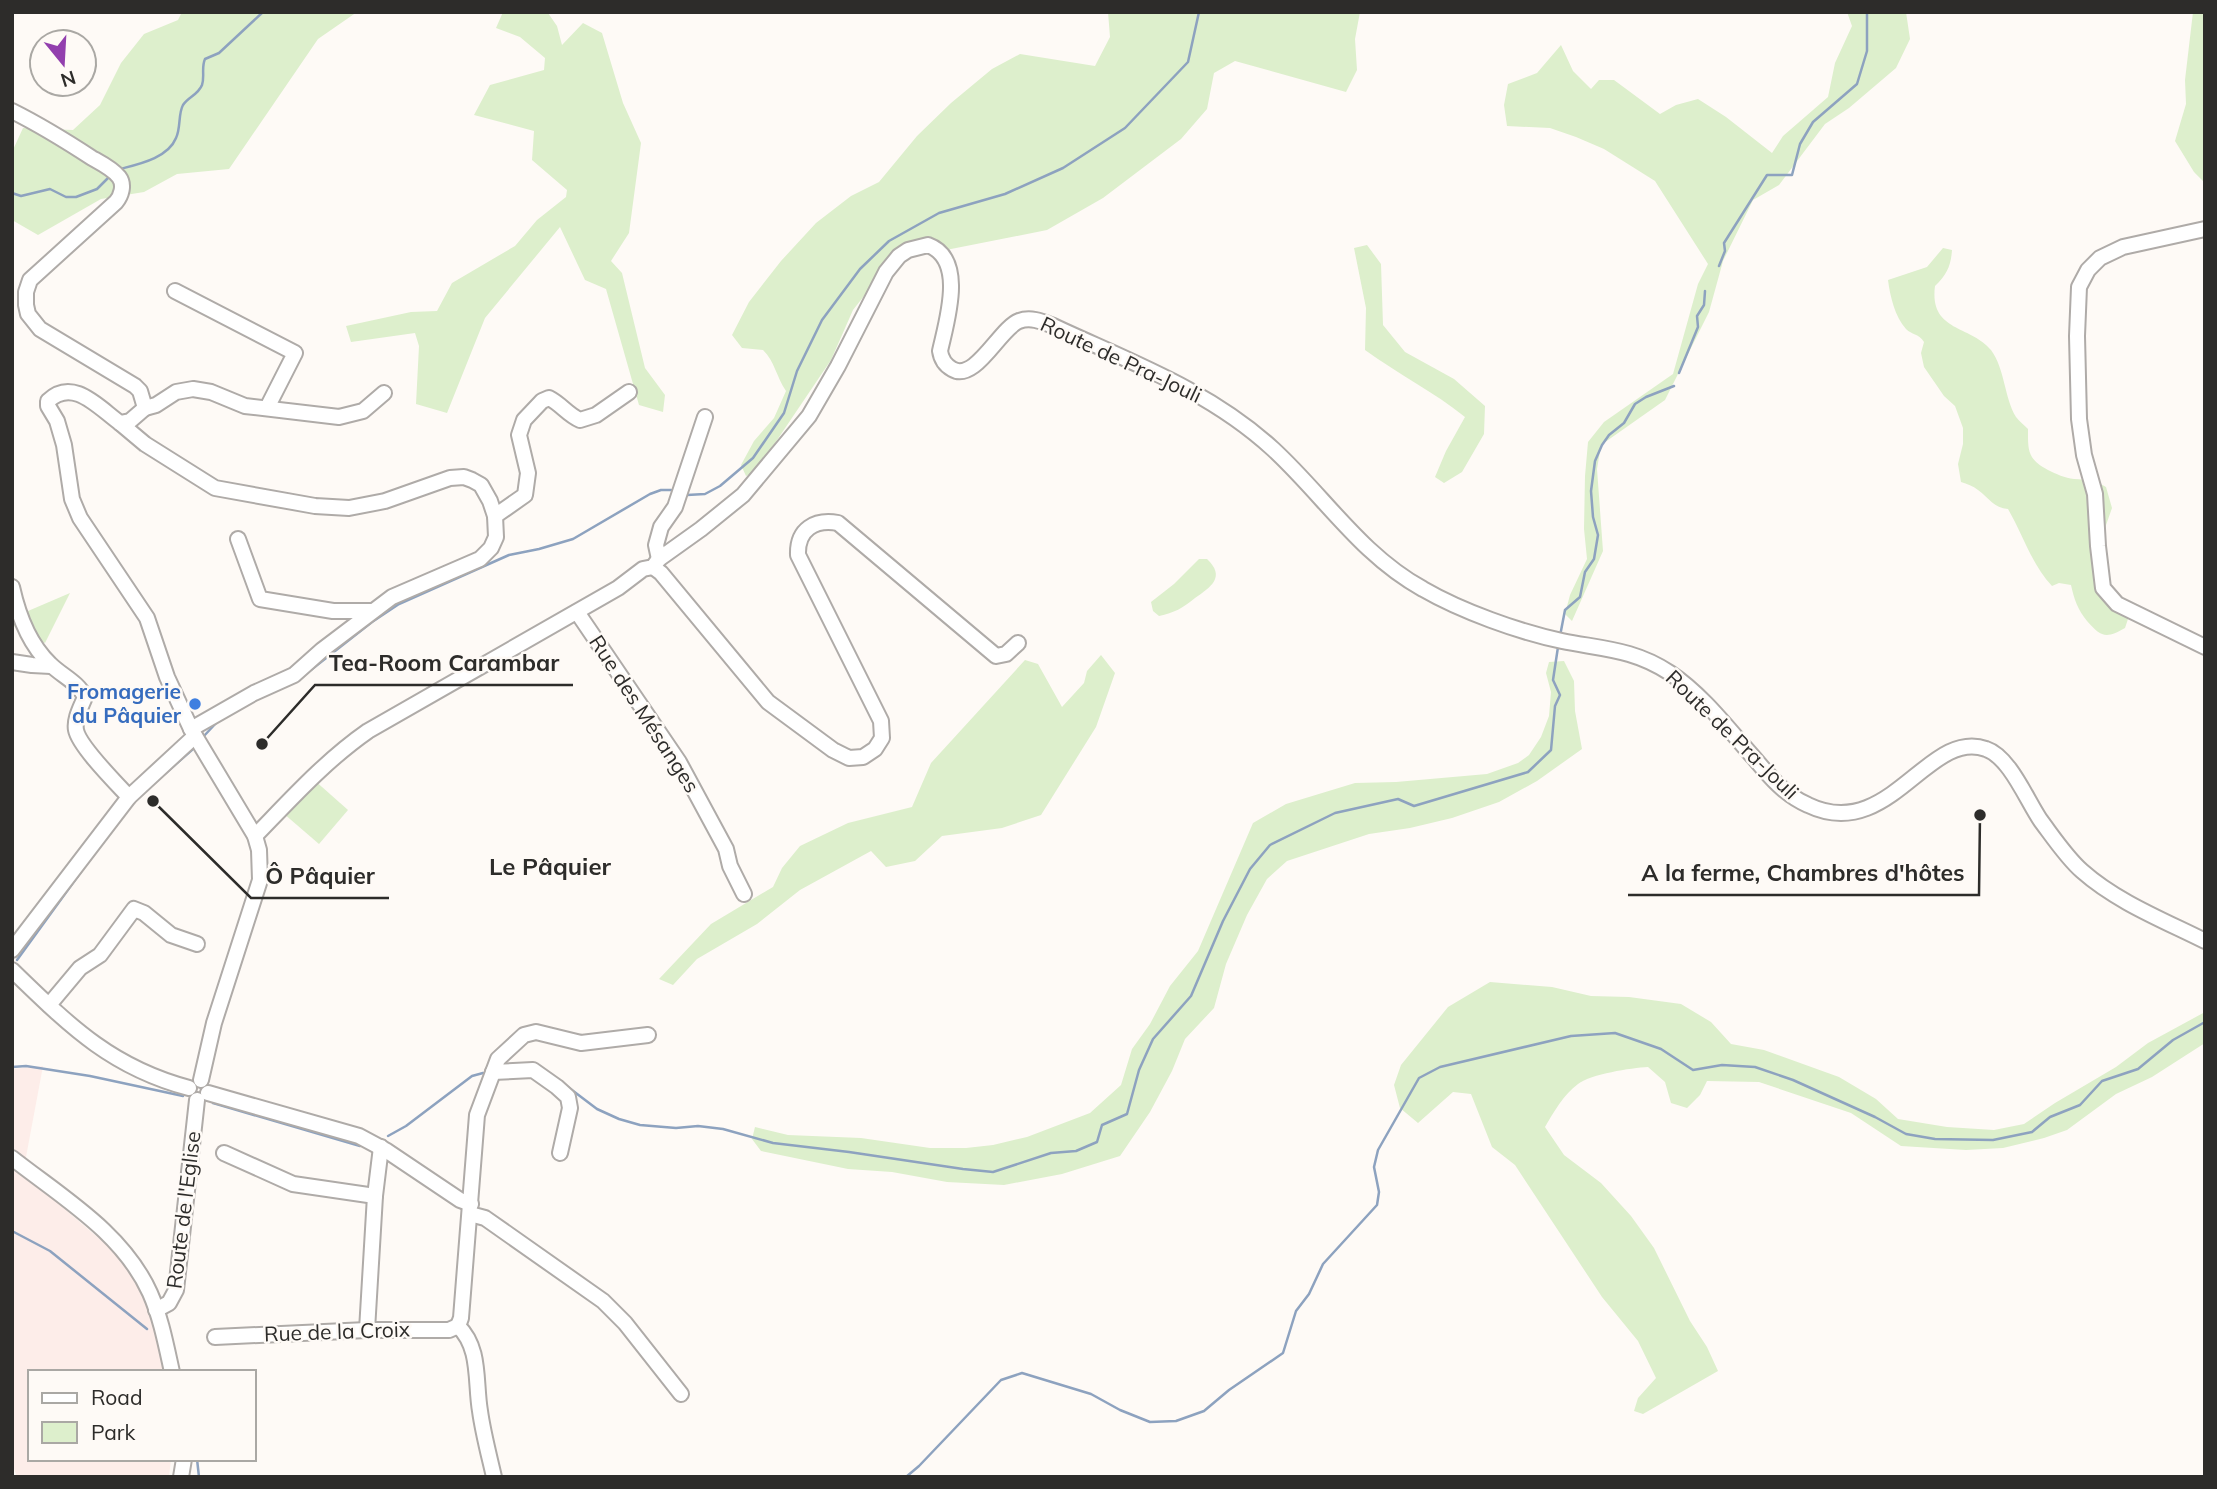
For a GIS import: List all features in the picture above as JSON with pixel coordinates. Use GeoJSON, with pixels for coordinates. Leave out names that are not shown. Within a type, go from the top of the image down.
{"type":"FeatureCollection","features":[{"type":"Feature","properties":{"kind":"street"},"geometry":{"type":"LineString","coordinates":[[12,111],[55,133],[119,177],[122,188],[120,197],[30,280],[26,305],[28,314],[40,330],[135,386],[140,391],[145,408]]}},
{"type":"Feature","properties":{"kind":"street"},"geometry":{"type":"LineString","coordinates":[[2205,229],[2123,247],[2100,258],[2088,270],[2079,287],[2077,336],[2079,419],[2084,455],[2095,494],[2103,588],[2117,604],[2205,647]]}},
{"type":"Feature","properties":{"kind":"street","name":"Route de Pra-Jouli"},"geometry":{"type":"LineString","coordinates":[[255,836],[313,776],[350,743],[618,588],[643,569],[656,563],[743,495],[809,416],[845,354],[886,272],[899,256],[908,250],[928,245],[937,250],[951,275],[950,304],[940,351],[943,360],[951,369],[965,370],[973,366],[1011,326],[1020,320],[1032,319],[1051,325],[1176,382],[1217,405],[1274,450],[1371,552],[1420,588],[1459,607],[1504,623],[1560,640],[1618,650],[1656,665],[1670,673],[1701,700],[1776,783],[1808,806],[1838,813],[1868,808],[1888,798],[1943,756],[1960,748],[1990,750],[2003,761],[2041,821],[2080,869],[2121,899],[2205,941]]}},
{"type":"Feature","properties":{"kind":"street"},"geometry":{"type":"LineString","coordinates":[[176,291],[295,353],[267,408]]}},
{"type":"Feature","properties":{"kind":"street"},"geometry":{"type":"LineString","coordinates":[[120,423],[130,421],[145,408],[176,393],[193,389],[211,392],[245,406],[339,417],[363,411],[384,393]]}},
{"type":"Feature","properties":{"kind":"street"},"geometry":{"type":"LineString","coordinates":[[12,950],[129,797],[193,732],[254,692],[294,674],[392,597],[480,559],[491,548],[496,537],[491,501],[481,485],[464,477],[450,478],[385,501],[349,508],[314,506],[215,488],[145,444],[82,396],[72,391],[62,391],[48,401],[48,406],[57,421],[64,445],[72,499],[80,518],[147,618],[167,677],[193,732],[255,836]]}},
{"type":"Feature","properties":{"kind":"street"},"geometry":{"type":"LineString","coordinates":[[495,516],[525,495],[528,473],[519,435],[524,420],[542,401],[550,398],[580,420],[596,415],[629,392]]}},
{"type":"Feature","properties":{"kind":"street"},"geometry":{"type":"LineString","coordinates":[[705,417],[675,507],[661,527],[656,545],[656,563],[768,702],[833,750],[849,758],[863,757],[875,749],[882,738],[881,721],[798,555],[797,544],[803,533],[813,525],[824,520],[838,523],[996,656],[1006,654],[1018,643]]}},
{"type":"Feature","properties":{"kind":"street"},"geometry":{"type":"LineString","coordinates":[[238,539],[260,599],[333,611],[372,611]]}},
{"type":"Feature","properties":{"kind":"street"},"geometry":{"type":"LineString","coordinates":[[12,587],[16,606],[36,648],[51,666],[81,688],[85,697],[76,728],[81,741],[129,797]]}},
{"type":"Feature","properties":{"kind":"street","name":"Rue des Mésanges"},"geometry":{"type":"LineString","coordinates":[[577,612],[679,762],[726,849],[730,866],[744,894]]}},
{"type":"Feature","properties":{"kind":"street"},"geometry":{"type":"LineString","coordinates":[[12,662],[51,666]]}},
{"type":"Feature","properties":{"kind":"street","name":"Route de l'Eglise"},"geometry":{"type":"LineString","coordinates":[[156,1310],[169,1303],[176,1290],[199,1090],[215,1021],[260,880],[259,850],[255,836]]}},
{"type":"Feature","properties":{"kind":"street"},"geometry":{"type":"LineString","coordinates":[[49,1005],[80,968],[100,955],[134,909],[144,913],[171,935],[197,943]]}},
{"type":"Feature","properties":{"kind":"street"},"geometry":{"type":"LineString","coordinates":[[12,970],[90,1041],[142,1073],[344,1130],[381,1147],[603,1301],[625,1323],[681,1394]]}},
{"type":"Feature","properties":{"kind":"street"},"geometry":{"type":"LineString","coordinates":[[494,1477],[481,1423],[472,1348],[466,1334],[458,1326],[461,1320],[471,1209],[477,1115],[498,1059],[524,1035],[536,1032],[581,1043],[648,1035]]}},
{"type":"Feature","properties":{"kind":"street"},"geometry":{"type":"LineString","coordinates":[[493,1072],[533,1070],[568,1097],[570,1108],[561,1153]]}},
{"type":"Feature","properties":{"kind":"street"},"geometry":{"type":"LineString","coordinates":[[366,1331],[374,1196],[381,1147]]}},
{"type":"Feature","properties":{"kind":"street"},"geometry":{"type":"LineString","coordinates":[[224,1153],[293,1184],[374,1196]]}},
{"type":"Feature","properties":{"kind":"street"},"geometry":{"type":"LineString","coordinates":[[12,1158],[118,1243],[142,1277],[156,1310],[171,1370]]}},
{"type":"Feature","properties":{"kind":"street","name":"Rue de la Croix"},"geometry":{"type":"LineString","coordinates":[[215,1337],[449,1330],[458,1326]]}},
{"type":"Feature","properties":{"kind":"shaded area"},"geometry":{"type":"Polygon","coordinates":[[[43,1066],[23,1173],[125,1261],[152,1318],[164,1370],[28,1370],[28,1461],[171,1461],[169,1477],[17,1477],[12,1463],[12,1069],[43,1066]]]}},
{"type":"Feature","properties":{"kind":"green space"},"geometry":{"type":"Polygon","coordinates":[[[182,12],[357,12],[318,39],[229,169],[177,174],[144,192],[101,199],[38,235],[12,220],[12,152],[23,128],[73,130],[100,105],[121,63],[144,34],[178,20],[182,12]]]}},
{"type":"Feature","properties":{"kind":"green space"},"geometry":{"type":"Polygon","coordinates":[[[503,12],[548,13],[557,26],[562,45],[583,23],[602,33],[623,103],[641,143],[629,233],[611,261],[622,273],[645,368],[665,395],[663,412],[639,405],[606,289],[585,280],[560,227],[485,318],[447,413],[416,404],[419,346],[415,333],[351,342],[346,326],[411,312],[437,311],[452,283],[515,246],[537,220],[566,197],[567,190],[532,160],[534,131],[474,115],[490,85],[544,70],[545,58],[520,37],[496,28],[503,12]]]}},
{"type":"Feature","properties":{"kind":"green space"},"geometry":{"type":"Polygon","coordinates":[[[1108,12],[1360,12],[1355,39],[1357,70],[1346,92],[1235,61],[1214,73],[1207,109],[1181,139],[1103,198],[1047,230],[946,250],[898,253],[853,310],[831,360],[771,449],[765,468],[746,476],[741,465],[754,441],[774,418],[786,391],[763,350],[742,348],[732,335],[749,302],[781,261],[816,223],[851,196],[879,182],[917,136],[992,69],[1020,54],[1095,66],[1110,37],[1108,12]]]}},
{"type":"Feature","properties":{"kind":"green space"},"geometry":{"type":"Polygon","coordinates":[[[1847,12],[1906,12],[1910,39],[1896,68],[1849,108],[1825,124],[1779,185],[1753,200],[1723,261],[1709,312],[1665,400],[1601,445],[1597,469],[1603,551],[1572,621],[1565,614],[1570,595],[1587,559],[1584,529],[1588,442],[1604,422],[1673,374],[1698,284],[1708,264],[1655,181],[1604,149],[1576,137],[1550,128],[1507,126],[1504,105],[1508,84],[1537,73],[1561,45],[1573,71],[1591,89],[1599,80],[1614,80],[1660,114],[1676,105],[1698,99],[1772,153],[1783,136],[1828,97],[1835,63],[1852,26],[1847,12]]]}},
{"type":"Feature","properties":{"kind":"green space"},"geometry":{"type":"Polygon","coordinates":[[[2193,12],[2205,12],[2205,183],[2194,172],[2175,141],[2186,104],[2185,80],[2193,12]]]}},
{"type":"Feature","properties":{"kind":"green space"},"geometry":{"type":"Polygon","coordinates":[[[1367,245],[1381,264],[1383,325],[1405,352],[1454,379],[1485,406],[1484,434],[1462,472],[1444,483],[1435,477],[1465,417],[1365,350],[1366,308],[1354,248],[1367,245]]]}},
{"type":"Feature","properties":{"kind":"green space"},"geometry":{"type":"Polygon","coordinates":[[[1943,248],[1952,250],[1948,269],[1935,286],[1938,312],[1953,326],[1983,342],[1991,350],[1999,366],[2012,409],[2028,429],[2032,458],[2057,474],[2106,487],[2112,508],[2105,528],[2105,578],[2119,600],[2128,607],[2125,628],[2118,632],[2104,635],[2092,626],[2079,608],[2071,585],[2059,583],[2052,586],[2045,577],[2008,509],[1995,505],[1976,489],[1961,482],[1958,464],[1963,444],[1963,428],[1955,406],[1944,396],[1924,367],[1921,353],[1924,342],[1906,329],[1899,319],[1888,280],[1927,267],[1943,248]]]}},
{"type":"Feature","properties":{"kind":"green space"},"geometry":{"type":"Polygon","coordinates":[[[1199,559],[1207,559],[1213,565],[1216,576],[1211,586],[1182,607],[1159,616],[1153,611],[1151,602],[1199,559]]]}},
{"type":"Feature","properties":{"kind":"green space"},"geometry":{"type":"Polygon","coordinates":[[[70,593],[45,643],[12,625],[12,607],[28,611],[70,593]]]}},
{"type":"Feature","properties":{"kind":"green space"},"geometry":{"type":"Polygon","coordinates":[[[1101,655],[1115,673],[1096,727],[1041,815],[1002,828],[942,836],[915,861],[886,867],[871,851],[800,890],[757,924],[697,959],[673,985],[659,979],[711,924],[773,887],[782,868],[800,846],[848,823],[912,807],[931,763],[1025,660],[1038,664],[1062,707],[1084,683],[1087,671],[1101,655]]]}},
{"type":"Feature","properties":{"kind":"green space"},"geometry":{"type":"Polygon","coordinates":[[[1564,661],[1574,681],[1575,711],[1582,749],[1537,781],[1499,802],[1452,818],[1369,834],[1287,861],[1267,879],[1247,915],[1226,964],[1214,1008],[1185,1039],[1172,1071],[1150,1112],[1120,1156],[1062,1174],[1004,1185],[947,1182],[892,1172],[848,1169],[761,1151],[752,1139],[755,1127],[788,1135],[861,1138],[930,1148],[966,1148],[1027,1137],[1090,1113],[1121,1085],[1132,1049],[1150,1024],[1170,986],[1198,951],[1253,823],[1286,804],[1355,783],[1487,774],[1518,763],[1529,755],[1541,737],[1549,716],[1551,692],[1546,673],[1549,662],[1564,661]]]}},
{"type":"Feature","properties":{"kind":"green space"},"geometry":{"type":"Polygon","coordinates":[[[313,779],[348,810],[319,844],[283,813],[313,779]]]}},
{"type":"Feature","properties":{"kind":"green space"},"geometry":{"type":"Polygon","coordinates":[[[1490,982],[1552,987],[1591,996],[1629,997],[1681,1004],[1711,1022],[1731,1044],[1764,1050],[1839,1077],[1876,1099],[1898,1119],[1947,1127],[1994,1130],[2024,1124],[2116,1067],[2148,1043],[2205,1012],[2205,1043],[2152,1077],[2116,1094],[2067,1130],[2003,1148],[1966,1150],[1901,1146],[1851,1113],[1759,1082],[1707,1081],[1700,1095],[1687,1108],[1671,1103],[1665,1082],[1648,1067],[1601,1074],[1584,1080],[1564,1098],[1545,1127],[1564,1155],[1601,1183],[1631,1216],[1654,1248],[1718,1371],[1643,1414],[1634,1411],[1638,1398],[1656,1378],[1638,1341],[1602,1297],[1515,1165],[1492,1147],[1471,1094],[1453,1092],[1418,1123],[1400,1108],[1394,1085],[1401,1065],[1448,1007],[1490,982]]]}},
{"type":"Feature","properties":{"kind":"waterway"},"geometry":{"type":"LineString","coordinates":[[120,169],[152,159],[167,151],[178,134],[183,105],[202,85],[205,59],[219,53],[263,12]]}},
{"type":"Feature","properties":{"kind":"waterway"},"geometry":{"type":"LineString","coordinates":[[687,495],[705,494],[720,486],[753,458],[784,413],[797,371],[822,320],[860,269],[889,241],[939,213],[1005,194],[1063,168],[1125,128],[1188,62],[1199,12]]}},
{"type":"Feature","properties":{"kind":"waterway"},"geometry":{"type":"LineString","coordinates":[[1719,266],[1725,251],[1724,243],[1767,175],[1792,175],[1800,144],[1813,122],[1857,84],[1867,51],[1867,12]]}},
{"type":"Feature","properties":{"kind":"waterway"},"geometry":{"type":"LineString","coordinates":[[12,193],[21,196],[50,189],[66,197],[76,197],[97,189],[111,175]]}},
{"type":"Feature","properties":{"kind":"waterway"},"geometry":{"type":"LineString","coordinates":[[1679,373],[1698,327],[1697,316],[1704,305],[1705,291]]}},
{"type":"Feature","properties":{"kind":"waterway"},"geometry":{"type":"LineString","coordinates":[[1560,636],[1565,610],[1580,597],[1585,572],[1594,559],[1598,535],[1593,517],[1591,491],[1595,461],[1602,445],[1609,435],[1624,423],[1635,404],[1674,386]]}},
{"type":"Feature","properties":{"kind":"waterway"},"geometry":{"type":"LineString","coordinates":[[307,673],[399,604],[509,555],[573,539],[650,494],[671,490]]}},
{"type":"Feature","properties":{"kind":"waterway"},"geometry":{"type":"LineString","coordinates":[[560,1081],[597,1109],[640,1125],[723,1129],[773,1143],[963,1169],[993,1172],[1051,1153],[1076,1151],[1097,1142],[1102,1125],[1127,1114],[1139,1070],[1153,1039],[1191,996],[1223,921],[1250,869],[1270,845],[1335,813],[1398,799],[1414,806],[1528,772],[1551,750],[1555,706],[1560,695],[1553,680],[1558,647]]}},
{"type":"Feature","properties":{"kind":"waterway"},"geometry":{"type":"LineString","coordinates":[[203,737],[218,721]]}},
{"type":"Feature","properties":{"kind":"waterway"},"geometry":{"type":"LineString","coordinates":[[151,786],[193,749]]}},
{"type":"Feature","properties":{"kind":"waterway"},"geometry":{"type":"LineString","coordinates":[[131,805],[141,795]]}},
{"type":"Feature","properties":{"kind":"waterway"},"geometry":{"type":"LineString","coordinates":[[17,960],[83,869]]}},
{"type":"Feature","properties":{"kind":"waterway"},"geometry":{"type":"LineString","coordinates":[[906,1477],[1001,1380],[1022,1373],[1091,1394],[1150,1422],[1176,1421],[1204,1411],[1229,1390],[1283,1353],[1296,1311],[1309,1294],[1323,1264],[1377,1205],[1379,1192],[1374,1167],[1378,1150],[1419,1078],[1440,1067],[1571,1036],[1615,1033],[1661,1049],[1693,1070],[1722,1065],[1755,1067],[1793,1080],[1906,1134],[1935,1139],[1993,1140],[2032,1132],[2050,1117],[2080,1105],[2102,1081],[2138,1069],[2173,1040],[2205,1022]]}},
{"type":"Feature","properties":{"kind":"waterway"},"geometry":{"type":"LineString","coordinates":[[12,1067],[26,1066],[90,1076],[183,1096]]}},
{"type":"Feature","properties":{"kind":"waterway"},"geometry":{"type":"LineString","coordinates":[[388,1136],[406,1126],[472,1076],[483,1073]]}},
{"type":"Feature","properties":{"kind":"waterway"},"geometry":{"type":"LineString","coordinates":[[213,1103],[360,1146]]}},
{"type":"Feature","properties":{"kind":"waterway"},"geometry":{"type":"LineString","coordinates":[[12,1231],[50,1251],[147,1329]]}},
{"type":"Feature","properties":{"kind":"waterway"},"geometry":{"type":"LineString","coordinates":[[197,1461],[199,1477]]}},
{"type":"Feature","properties":{"kind":"place","name":"Fromagerie du Pâquier"},"geometry":{"type":"Point","coordinates":[195,704]}},
{"type":"Feature","properties":{"kind":"place","name":"Tea-Room Carambar"},"geometry":{"type":"Point","coordinates":[262,744]}},
{"type":"Feature","properties":{"kind":"place","name":"Ô Pâquier"},"geometry":{"type":"Point","coordinates":[153,801]}},
{"type":"Feature","properties":{"kind":"place","name":"A la ferme, Chambres d'hôtes"},"geometry":{"type":"Point","coordinates":[1980,815]}},
{"type":"Feature","properties":{"kind":"district","name":"Le Pâquier"},"geometry":{"type":"Point","coordinates":[550,867]}}]}
